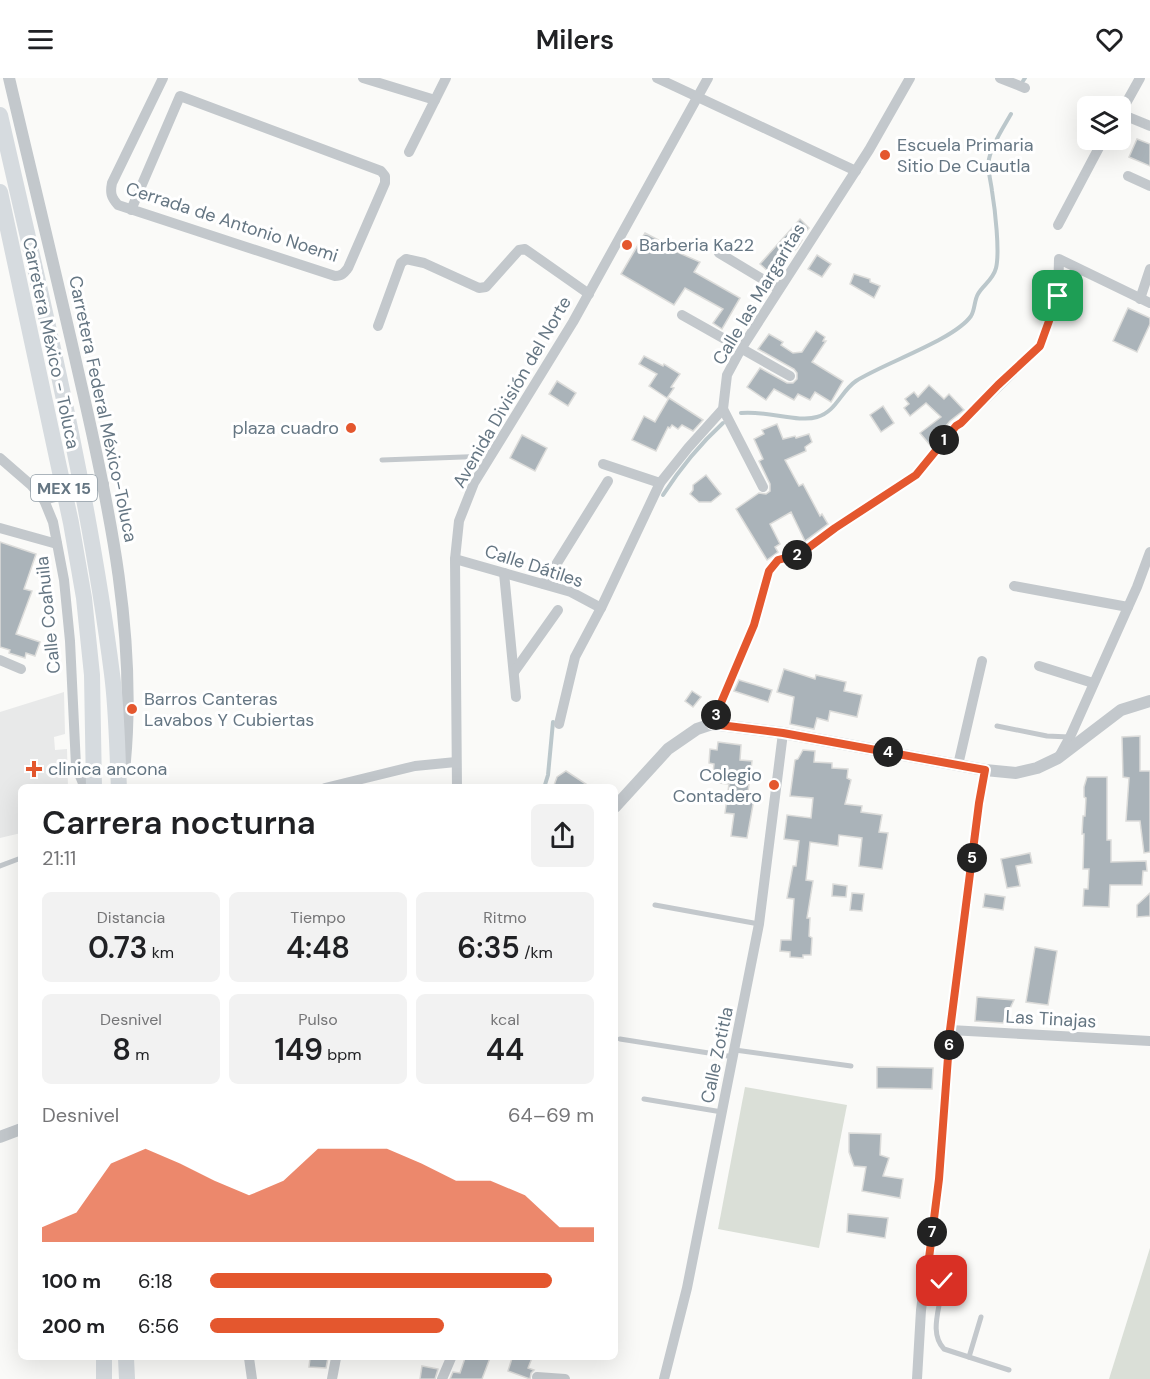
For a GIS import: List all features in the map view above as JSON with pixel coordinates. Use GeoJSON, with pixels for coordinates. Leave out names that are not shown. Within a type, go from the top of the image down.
{"type":"FeatureCollection","features":[{"type":"Feature","properties":{"kind":"main road","name":"Carretera México - Toluca"},"geometry":{"type":"LineString","coordinates":[[0,115],[75,454],[96,560],[112,677],[121,784]]}},
{"type":"Feature","properties":{"kind":"main road","name":"Carretera México - Toluca"},"geometry":{"type":"LineString","coordinates":[[0,192],[69,512],[84,598],[92,675],[94,784]]}},
{"type":"Feature","properties":{"kind":"main road"},"geometry":{"type":"LineString","coordinates":[[104,1360],[104,1379]]}},
{"type":"Feature","properties":{"kind":"main road"},"geometry":{"type":"LineString","coordinates":[[126,1360],[127,1379]]}},
{"type":"Feature","properties":{"kind":"street","name":"Carretera Federal México-Toluca"},"geometry":{"type":"LineString","coordinates":[[9,78],[118,574],[127,669],[128,738],[122,784]]}},
{"type":"Feature","properties":{"kind":"street","name":"Cerrada de Antonio Noemi"},"geometry":{"type":"LineString","coordinates":[[131,210],[180,96],[381,171],[385,176],[385,183],[348,268],[344,274],[339,276],[131,210],[118,205],[110,192],[112,183],[163,78]]}},
{"type":"Feature","properties":{"kind":"street"},"geometry":{"type":"LineString","coordinates":[[363,78],[435,100]]}},
{"type":"Feature","properties":{"kind":"street"},"geometry":{"type":"LineString","coordinates":[[409,152],[446,78]]}},
{"type":"Feature","properties":{"kind":"street"},"geometry":{"type":"LineString","coordinates":[[657,78],[856,171]]}},
{"type":"Feature","properties":{"kind":"street","name":"Avenida División del Norte"},"geometry":{"type":"LineString","coordinates":[[457,784],[454,559],[459,521],[474,483],[588,294],[708,78]]}},
{"type":"Feature","properties":{"kind":"street","name":"Calle las Margaritas"},"geometry":{"type":"LineString","coordinates":[[723,409],[728,375],[741,349],[856,171],[910,78]]}},
{"type":"Feature","properties":{"kind":"street"},"geometry":{"type":"LineString","coordinates":[[1000,78],[1025,88]]}},
{"type":"Feature","properties":{"kind":"street"},"geometry":{"type":"LineString","coordinates":[[1130,96],[1140,78]]}},
{"type":"Feature","properties":{"kind":"street"},"geometry":{"type":"LineString","coordinates":[[1131,118],[1150,126]]}},
{"type":"Feature","properties":{"kind":"street"},"geometry":{"type":"LineString","coordinates":[[1058,225],[1098,150]]}},
{"type":"Feature","properties":{"kind":"street"},"geometry":{"type":"LineString","coordinates":[[1128,176],[1150,186]]}},
{"type":"Feature","properties":{"kind":"street"},"geometry":{"type":"LineString","coordinates":[[378,326],[401,263],[406,259],[424,263],[479,288],[486,287],[519,249],[525,249],[588,294]]}},
{"type":"Feature","properties":{"kind":"street"},"geometry":{"type":"LineString","coordinates":[[719,253],[779,290]]}},
{"type":"Feature","properties":{"kind":"street"},"geometry":{"type":"LineString","coordinates":[[712,724],[754,625],[769,571],[778,560],[800,554],[916,475],[956,426],[1040,346],[1058,296],[1059,258],[1145,301],[1150,269]]}},
{"type":"Feature","properties":{"kind":"street"},"geometry":{"type":"LineString","coordinates":[[682,315],[790,376]]}},
{"type":"Feature","properties":{"kind":"street"},"geometry":{"type":"LineString","coordinates":[[559,724],[575,657],[601,608],[660,483],[723,409],[763,487]]}},
{"type":"Feature","properties":{"kind":"street","name":"Calle Coahuila"},"geometry":{"type":"LineString","coordinates":[[0,458],[49,498],[64,580],[70,641],[76,766],[83,784]]}},
{"type":"Feature","properties":{"kind":"street"},"geometry":{"type":"LineString","coordinates":[[603,464],[660,483]]}},
{"type":"Feature","properties":{"kind":"street"},"geometry":{"type":"LineString","coordinates":[[544,584],[609,481]]}},
{"type":"Feature","properties":{"kind":"street"},"geometry":{"type":"LineString","coordinates":[[49,498],[100,485]]}},
{"type":"Feature","properties":{"kind":"street"},"geometry":{"type":"LineString","coordinates":[[0,528],[57,544]]}},
{"type":"Feature","properties":{"kind":"street"},"geometry":{"type":"LineString","coordinates":[[1058,759],[1128,608],[1150,552]]}},
{"type":"Feature","properties":{"kind":"street","name":"Calle Dátiles"},"geometry":{"type":"LineString","coordinates":[[454,559],[571,592],[601,608]]}},
{"type":"Feature","properties":{"kind":"street"},"geometry":{"type":"LineString","coordinates":[[504,573],[516,698]]}},
{"type":"Feature","properties":{"kind":"street"},"geometry":{"type":"LineString","coordinates":[[1014,586],[1128,608]]}},
{"type":"Feature","properties":{"kind":"street"},"geometry":{"type":"LineString","coordinates":[[514,672],[558,610]]}},
{"type":"Feature","properties":{"kind":"street"},"geometry":{"type":"LineString","coordinates":[[0,660],[21,669]]}},
{"type":"Feature","properties":{"kind":"street"},"geometry":{"type":"LineString","coordinates":[[958,765],[982,661]]}},
{"type":"Feature","properties":{"kind":"street"},"geometry":{"type":"LineString","coordinates":[[1039,666],[1093,683]]}},
{"type":"Feature","properties":{"kind":"street"},"geometry":{"type":"LineString","coordinates":[[618,804],[668,749],[690,733],[712,724],[783,733],[985,770],[1016,773],[1037,768],[1058,759],[1121,710],[1150,701]]}},
{"type":"Feature","properties":{"kind":"street","name":"Calle Zotitla"},"geometry":{"type":"LineString","coordinates":[[664,1379],[687,1288],[759,924],[783,733]]}},
{"type":"Feature","properties":{"kind":"street"},"geometry":{"type":"LineString","coordinates":[[341,784],[415,766],[456,762]]}},
{"type":"Feature","properties":{"kind":"street"},"geometry":{"type":"LineString","coordinates":[[917,1379],[921,1311],[939,1179],[950,1030],[985,770]]}},
{"type":"Feature","properties":{"kind":"street","name":"Las Tinajas"},"geometry":{"type":"LineString","coordinates":[[950,1030],[1150,1041]]}},
{"type":"Feature","properties":{"kind":"street"},"geometry":{"type":"LineString","coordinates":[[0,1137],[18,1131]]}},
{"type":"Feature","properties":{"kind":"street"},"geometry":{"type":"LineString","coordinates":[[249,1360],[252,1379]]}},
{"type":"Feature","properties":{"kind":"street"},"geometry":{"type":"LineString","coordinates":[[332,1379],[336,1360]]}},
{"type":"Feature","properties":{"kind":"street"},"geometry":{"type":"LineString","coordinates":[[442,1379],[450,1360]]}},
{"type":"Feature","properties":{"kind":"street"},"geometry":{"type":"LineString","coordinates":[[537,1377],[566,1379]]}},
{"type":"Feature","properties":{"kind":"lane"},"geometry":{"type":"LineString","coordinates":[[382,460],[490,456]]}},
{"type":"Feature","properties":{"kind":"lane"},"geometry":{"type":"LineString","coordinates":[[997,726],[1047,736],[1070,737]]}},
{"type":"Feature","properties":{"kind":"lane"},"geometry":{"type":"LineString","coordinates":[[0,866],[18,859]]}},
{"type":"Feature","properties":{"kind":"lane"},"geometry":{"type":"LineString","coordinates":[[656,905],[759,924]]}},
{"type":"Feature","properties":{"kind":"lane"},"geometry":{"type":"LineString","coordinates":[[620,1039],[851,1066]]}},
{"type":"Feature","properties":{"kind":"lane"},"geometry":{"type":"LineString","coordinates":[[644,1099],[722,1112]]}},
{"type":"Feature","properties":{"kind":"lane"},"geometry":{"type":"LineString","coordinates":[[927,1274],[938,1276],[942,1281],[943,1293],[935,1333],[938,1344],[944,1349],[1009,1370]]}},
{"type":"Feature","properties":{"kind":"lane"},"geometry":{"type":"LineString","coordinates":[[969,1357],[981,1317]]}},
{"type":"Feature","properties":{"kind":"shaded area","name":"clinica ancona"},"geometry":{"type":"Polygon","coordinates":[[[64,692],[65,734],[54,737],[55,750],[67,749],[68,784],[18,784],[18,834],[0,838],[0,712],[64,692]]]}},
{"type":"Feature","properties":{"kind":"shaded area"},"geometry":{"type":"Polygon","coordinates":[[[745,1087],[847,1105],[819,1248],[718,1229],[745,1087]]]}},
{"type":"Feature","properties":{"kind":"shaded area"},"geometry":{"type":"Polygon","coordinates":[[[1150,1248],[1150,1379],[1109,1379],[1150,1248]]]}},
{"type":"Feature","properties":{"kind":"building"},"geometry":{"type":"Polygon","coordinates":[[[1137,139],[1150,144],[1150,166],[1129,157],[1137,139]]]}},
{"type":"Feature","properties":{"kind":"building"},"geometry":{"type":"Polygon","coordinates":[[[800,219],[809,228],[800,238],[802,240],[797,248],[770,273],[760,264],[800,219]]]}},
{"type":"Feature","properties":{"kind":"building"},"geometry":{"type":"Polygon","coordinates":[[[645,233],[678,250],[677,252],[700,262],[694,272],[740,298],[722,329],[713,323],[723,309],[685,288],[674,305],[621,274],[645,233]]]}},
{"type":"Feature","properties":{"kind":"building"},"geometry":{"type":"Polygon","coordinates":[[[817,255],[831,264],[822,277],[808,269],[817,255]]]}},
{"type":"Feature","properties":{"kind":"building"},"geometry":{"type":"Polygon","coordinates":[[[854,274],[870,279],[870,282],[880,286],[874,298],[850,284],[854,274]]]}},
{"type":"Feature","properties":{"kind":"building"},"geometry":{"type":"Polygon","coordinates":[[[1128,308],[1150,318],[1150,324],[1137,352],[1113,341],[1128,308]]]}},
{"type":"Feature","properties":{"kind":"building"},"geometry":{"type":"Polygon","coordinates":[[[816,331],[825,337],[823,341],[826,341],[812,362],[843,381],[831,402],[815,392],[810,400],[798,394],[794,400],[774,389],[766,400],[747,387],[760,368],[787,383],[793,383],[797,379],[794,369],[758,349],[769,334],[783,342],[781,345],[793,353],[802,352],[816,331]]]}},
{"type":"Feature","properties":{"kind":"building"},"geometry":{"type":"Polygon","coordinates":[[[644,356],[680,374],[667,398],[649,386],[657,374],[639,364],[644,356]]]}},
{"type":"Feature","properties":{"kind":"building"},"geometry":{"type":"Polygon","coordinates":[[[557,381],[576,393],[568,406],[549,394],[557,381]]]}},
{"type":"Feature","properties":{"kind":"building"},"geometry":{"type":"Polygon","coordinates":[[[929,385],[944,399],[949,394],[964,410],[950,421],[930,445],[920,433],[941,417],[926,403],[910,416],[904,408],[909,404],[905,399],[914,392],[918,397],[929,385]]]}},
{"type":"Feature","properties":{"kind":"building"},"geometry":{"type":"Polygon","coordinates":[[[669,398],[703,420],[693,431],[682,425],[678,429],[672,425],[668,427],[656,451],[632,440],[644,416],[655,422],[669,398]]]}},
{"type":"Feature","properties":{"kind":"building"},"geometry":{"type":"Polygon","coordinates":[[[883,406],[894,423],[881,432],[870,415],[883,406]]]}},
{"type":"Feature","properties":{"kind":"building"},"geometry":{"type":"Polygon","coordinates":[[[777,424],[783,439],[809,434],[812,442],[805,447],[806,451],[785,460],[799,486],[803,484],[820,516],[822,514],[828,524],[805,541],[791,512],[770,524],[780,544],[775,547],[778,552],[767,560],[736,509],[759,493],[766,494],[770,491],[770,484],[759,461],[763,459],[754,439],[764,434],[762,430],[777,424]]]}},
{"type":"Feature","properties":{"kind":"building"},"geometry":{"type":"Polygon","coordinates":[[[522,435],[547,448],[535,471],[510,458],[522,435]]]}},
{"type":"Feature","properties":{"kind":"building"},"geometry":{"type":"Polygon","coordinates":[[[706,475],[721,494],[711,502],[699,502],[690,494],[693,485],[706,475]]]}},
{"type":"Feature","properties":{"kind":"building"},"geometry":{"type":"Polygon","coordinates":[[[0,542],[36,554],[24,589],[32,591],[16,634],[40,642],[35,656],[26,653],[25,658],[9,653],[10,650],[0,647],[0,542]]]}},
{"type":"Feature","properties":{"kind":"building"},"geometry":{"type":"Polygon","coordinates":[[[784,669],[815,679],[816,675],[846,682],[844,691],[862,695],[857,717],[830,711],[828,721],[817,718],[814,729],[790,724],[794,697],[777,692],[784,669]]]}},
{"type":"Feature","properties":{"kind":"building"},"geometry":{"type":"Polygon","coordinates":[[[739,680],[772,690],[768,702],[734,691],[739,680]]]}},
{"type":"Feature","properties":{"kind":"building"},"geometry":{"type":"Polygon","coordinates":[[[692,691],[701,697],[693,707],[685,701],[692,691]]]}},
{"type":"Feature","properties":{"kind":"building"},"geometry":{"type":"Polygon","coordinates":[[[1140,736],[1140,771],[1150,771],[1150,852],[1144,853],[1140,821],[1126,821],[1129,778],[1123,777],[1122,737],[1140,736]]]}},
{"type":"Feature","properties":{"kind":"building"},"geometry":{"type":"Polygon","coordinates":[[[718,742],[741,745],[740,760],[752,761],[748,792],[750,792],[750,799],[754,799],[747,838],[731,836],[734,814],[725,813],[729,784],[719,783],[720,774],[713,773],[714,764],[709,763],[710,749],[717,750],[718,742]]]}},
{"type":"Feature","properties":{"kind":"building"},"geometry":{"type":"Polygon","coordinates":[[[803,750],[815,751],[814,762],[832,763],[832,768],[848,769],[847,778],[851,780],[845,804],[862,806],[861,812],[882,815],[879,832],[888,833],[882,869],[859,866],[862,838],[839,835],[838,846],[810,842],[806,880],[813,881],[807,918],[810,918],[811,955],[803,955],[803,958],[790,957],[790,952],[780,951],[781,940],[791,940],[794,899],[787,898],[793,866],[796,866],[799,841],[784,839],[787,815],[811,818],[813,798],[790,796],[795,760],[803,750]]]}},
{"type":"Feature","properties":{"kind":"building"},"geometry":{"type":"Polygon","coordinates":[[[566,771],[586,784],[554,784],[557,777],[566,771]]]}},
{"type":"Feature","properties":{"kind":"building"},"geometry":{"type":"Polygon","coordinates":[[[1087,777],[1107,777],[1107,840],[1111,840],[1111,862],[1146,861],[1147,871],[1143,871],[1142,885],[1110,885],[1109,907],[1083,906],[1084,889],[1088,889],[1089,869],[1083,869],[1084,834],[1082,834],[1086,798],[1084,787],[1087,777]]]}},
{"type":"Feature","properties":{"kind":"building"},"geometry":{"type":"Polygon","coordinates":[[[1030,853],[1032,863],[1016,866],[1020,886],[1007,888],[1001,859],[1030,853]]]}},
{"type":"Feature","properties":{"kind":"building"},"geometry":{"type":"Polygon","coordinates":[[[833,884],[847,886],[846,897],[832,896],[833,884]]]}},
{"type":"Feature","properties":{"kind":"building"},"geometry":{"type":"Polygon","coordinates":[[[852,893],[864,894],[862,911],[850,910],[852,893]]]}},
{"type":"Feature","properties":{"kind":"building"},"geometry":{"type":"Polygon","coordinates":[[[1150,893],[1150,916],[1137,917],[1137,905],[1150,893]]]}},
{"type":"Feature","properties":{"kind":"building"},"geometry":{"type":"Polygon","coordinates":[[[985,894],[1005,897],[1003,910],[983,907],[985,894]]]}},
{"type":"Feature","properties":{"kind":"building"},"geometry":{"type":"Polygon","coordinates":[[[1035,947],[1057,951],[1048,1005],[1026,1002],[1035,947]]]}},
{"type":"Feature","properties":{"kind":"building"},"geometry":{"type":"Polygon","coordinates":[[[977,997],[1014,1000],[1003,1023],[975,1021],[977,997]]]}},
{"type":"Feature","properties":{"kind":"building"},"geometry":{"type":"Polygon","coordinates":[[[877,1067],[933,1068],[932,1089],[877,1088],[877,1067]]]}},
{"type":"Feature","properties":{"kind":"building"},"geometry":{"type":"Polygon","coordinates":[[[849,1133],[881,1134],[880,1155],[889,1158],[883,1176],[903,1179],[900,1198],[862,1191],[866,1167],[854,1166],[849,1152],[849,1133]]]}},
{"type":"Feature","properties":{"kind":"building"},"geometry":{"type":"Polygon","coordinates":[[[848,1214],[888,1218],[885,1238],[847,1232],[848,1214]]]}},
{"type":"Feature","properties":{"kind":"building"},"geometry":{"type":"Polygon","coordinates":[[[310,1360],[328,1360],[326,1368],[309,1367],[310,1360]]]}},
{"type":"Feature","properties":{"kind":"building"},"geometry":{"type":"Polygon","coordinates":[[[464,1360],[489,1360],[482,1379],[450,1379],[453,1372],[460,1373],[464,1360]]]}},
{"type":"Feature","properties":{"kind":"building"},"geometry":{"type":"Polygon","coordinates":[[[511,1360],[531,1360],[528,1368],[534,1370],[530,1379],[508,1371],[511,1360]]]}},
{"type":"Feature","properties":{"kind":"building"},"geometry":{"type":"Polygon","coordinates":[[[422,1366],[438,1369],[435,1379],[420,1379],[422,1366]]]}},
{"type":"Feature","properties":{"kind":"waterway"},"geometry":{"type":"LineString","coordinates":[[741,413],[801,418],[817,417],[829,411],[856,381],[950,334],[971,316],[978,294],[993,276],[996,268],[997,230],[989,163],[990,153],[1011,114]]}},
{"type":"Feature","properties":{"kind":"waterway"},"geometry":{"type":"LineString","coordinates":[[663,495],[691,457],[723,423]]}},
{"type":"Feature","properties":{"kind":"waterway"},"geometry":{"type":"LineString","coordinates":[[545,784],[553,722]]}},
{"type":"Feature","properties":{"kind":"place","name":"Escuela Primaria Sitio De Cuautla"},"geometry":{"type":"Point","coordinates":[885,155]}},
{"type":"Feature","properties":{"kind":"place","name":"Barberia Ka22"},"geometry":{"type":"Point","coordinates":[627,245]}},
{"type":"Feature","properties":{"kind":"place","name":"plaza cuadro"},"geometry":{"type":"Point","coordinates":[351,428]}},
{"type":"Feature","properties":{"kind":"place","name":"Barros Canteras Lavabos Y Cubiertas"},"geometry":{"type":"Point","coordinates":[132,709]}},
{"type":"Feature","properties":{"kind":"place","name":"clinica ancona"},"geometry":{"type":"Point","coordinates":[34,769]}},
{"type":"Feature","properties":{"kind":"place","name":"Colegio Contadero"},"geometry":{"type":"Point","coordinates":[774,785]}},
{"type":"Feature","properties":{"kind":"route"},"geometry":{"type":"LineString","coordinates":[[942,1281],[938,1276],[927,1274],[939,1179],[950,1030],[985,770],[783,733],[712,724],[754,625],[769,571],[778,560],[800,554],[916,475],[956,426],[1040,346],[1058,296]]}}]}
